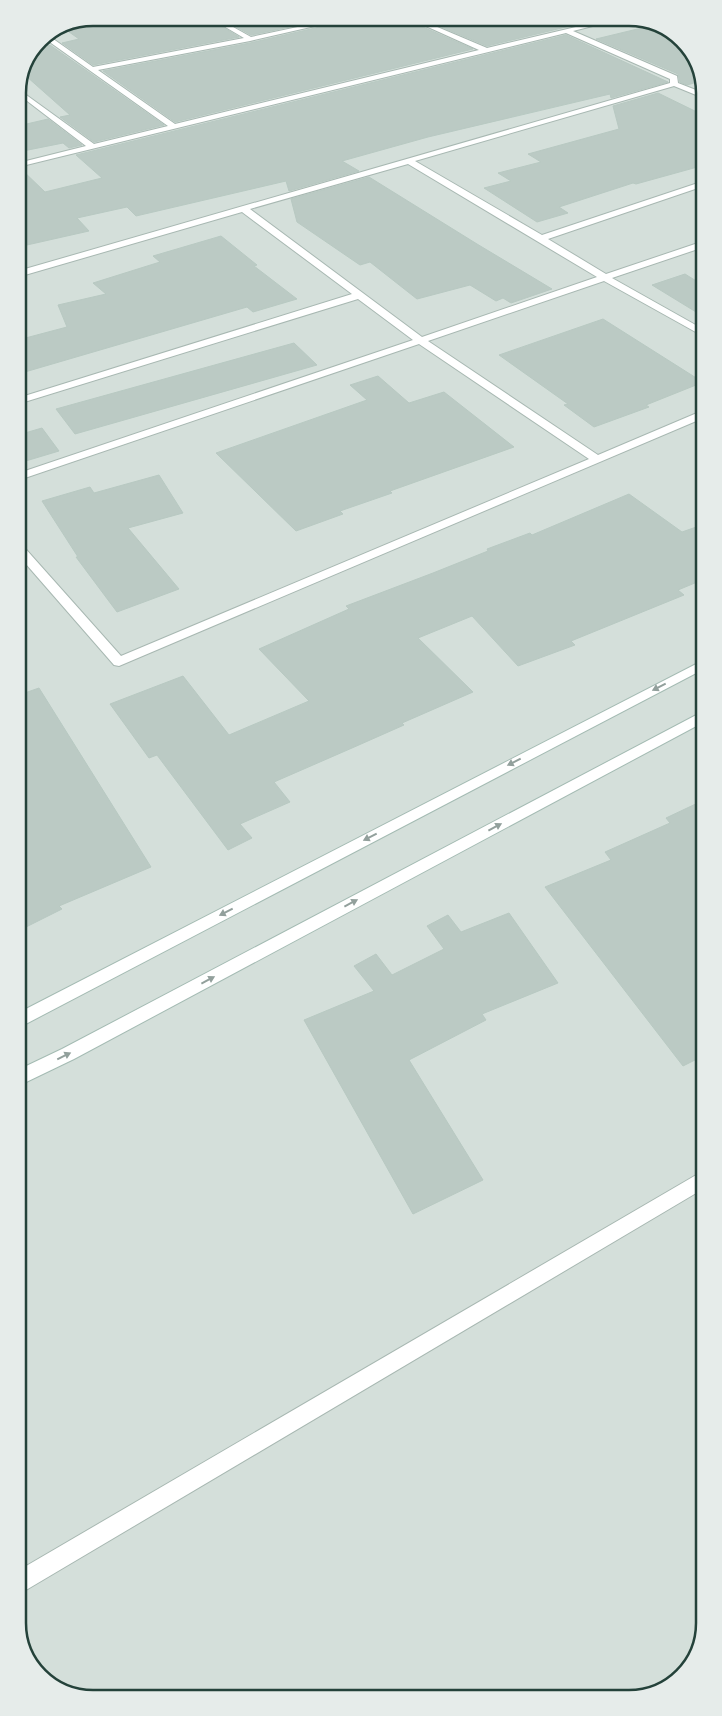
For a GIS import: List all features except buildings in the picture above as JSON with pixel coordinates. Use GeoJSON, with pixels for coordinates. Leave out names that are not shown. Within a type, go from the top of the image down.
{"type":"FeatureCollection","features":[{"type":"Feature","properties":{"kind":"street"},"geometry":{"type":"LineString","coordinates":[[227,26],[250,39]]}},
{"type":"Feature","properties":{"kind":"street"},"geometry":{"type":"LineString","coordinates":[[92,69],[310,26]]}},
{"type":"Feature","properties":{"kind":"street"},"geometry":{"type":"LineString","coordinates":[[430,26],[486,50]]}},
{"type":"Feature","properties":{"kind":"street"},"geometry":{"type":"LineString","coordinates":[[26,163],[586,26]]}},
{"type":"Feature","properties":{"kind":"street"},"geometry":{"type":"LineString","coordinates":[[567,31],[674,78],[674,84]]}},
{"type":"Feature","properties":{"kind":"street"},"geometry":{"type":"LineString","coordinates":[[52,41],[174,127]]}},
{"type":"Feature","properties":{"kind":"street"},"geometry":{"type":"LineString","coordinates":[[26,272],[674,84],[696,94]]}},
{"type":"Feature","properties":{"kind":"street"},"geometry":{"type":"LineString","coordinates":[[26,97],[93,147]]}},
{"type":"Feature","properties":{"kind":"street"},"geometry":{"type":"LineString","coordinates":[[409,161],[541,238],[605,278],[696,329]]}},
{"type":"Feature","properties":{"kind":"street"},"geometry":{"type":"LineString","coordinates":[[541,238],[696,186]]}},
{"type":"Feature","properties":{"kind":"street"},"geometry":{"type":"LineString","coordinates":[[244,209],[421,340],[597,459]]}},
{"type":"Feature","properties":{"kind":"street"},"geometry":{"type":"LineString","coordinates":[[26,475],[696,247]]}},
{"type":"Feature","properties":{"kind":"street"},"geometry":{"type":"LineString","coordinates":[[26,399],[360,295]]}},
{"type":"Feature","properties":{"kind":"street"},"geometry":{"type":"LineString","coordinates":[[26,557],[119,662],[696,418]]}},
{"type":"Feature","properties":{"kind":"street"},"geometry":{"type":"LineString","coordinates":[[26,1017],[696,668]]}},
{"type":"Feature","properties":{"kind":"street"},"geometry":{"type":"LineString","coordinates":[[26,1074],[77,1049],[696,720]]}},
{"type":"Feature","properties":{"kind":"street"},"geometry":{"type":"LineString","coordinates":[[26,1579],[696,1183]]}},
{"type":"Feature","properties":{"kind":"shaded area"},"geometry":{"type":"Polygon","coordinates":[[[633,26],[654,31],[670,40],[682,52],[692,72],[696,93],[696,1623],[691,1648],[679,1667],[670,1676],[650,1686],[629,1690],[89,1690],[64,1683],[52,1676],[40,1664],[30,1644],[26,1623],[26,89],[33,64],[40,52],[60,35],[84,27],[633,26]]]}}]}
